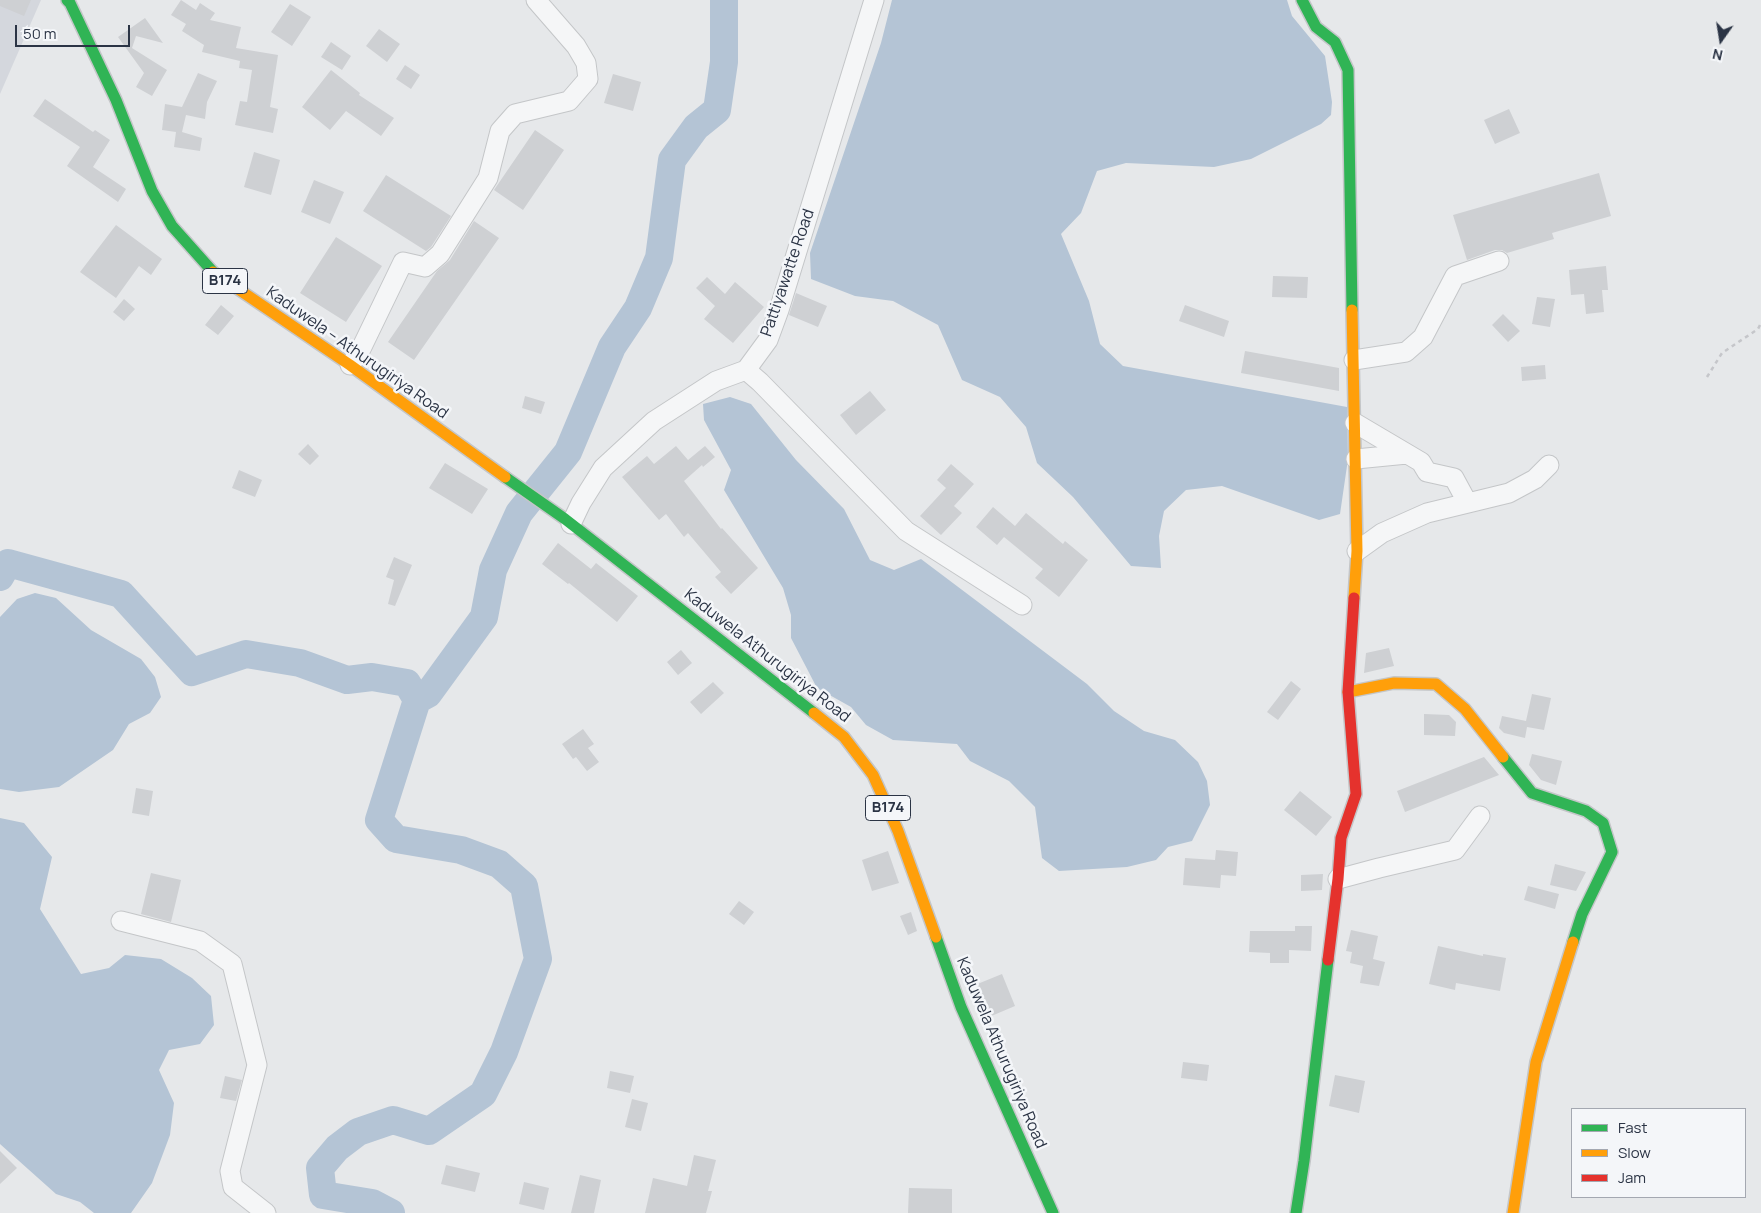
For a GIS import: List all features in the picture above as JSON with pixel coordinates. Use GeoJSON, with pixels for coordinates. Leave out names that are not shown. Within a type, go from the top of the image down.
{"type":"FeatureCollection","features":[{"type":"Feature","properties":{"kind":"street","name":"Kaduwela – Athurugiriya Road"},"geometry":{"type":"LineString","coordinates":[[66,0],[70,3],[116,100],[152,191],[172,226],[214,274],[350,365],[492,468]]}},
{"type":"Feature","properties":{"kind":"street"},"geometry":{"type":"LineString","coordinates":[[350,365],[359,354],[403,262],[425,267],[440,254],[488,178],[500,130],[515,114],[569,101],[588,79],[586,63],[576,46],[536,0]]}},
{"type":"Feature","properties":{"kind":"street","name":"Pattiyawatte Road"},"geometry":{"type":"LineString","coordinates":[[746,370],[768,340],[779,310],[874,0]]}},
{"type":"Feature","properties":{"kind":"street"},"geometry":{"type":"LineString","coordinates":[[1296,1213],[1338,879],[1341,838],[1356,794],[1348,692],[1357,551],[1348,70],[1335,42],[1316,28],[1302,0]]}},
{"type":"Feature","properties":{"kind":"street"},"geometry":{"type":"LineString","coordinates":[[1354,360],[1406,352],[1423,337],[1455,276],[1499,261]]}},
{"type":"Feature","properties":{"kind":"street"},"geometry":{"type":"LineString","coordinates":[[568,521],[603,468],[654,422],[716,381],[746,370],[760,382],[906,532],[1022,605]]}},
{"type":"Feature","properties":{"kind":"street"},"geometry":{"type":"LineString","coordinates":[[1355,423],[1421,462],[1427,472],[1454,478],[1466,502]]}},
{"type":"Feature","properties":{"kind":"street"},"geometry":{"type":"LineString","coordinates":[[1356,459],[1407,454]]}},
{"type":"Feature","properties":{"kind":"street"},"geometry":{"type":"LineString","coordinates":[[1357,551],[1382,533],[1427,513],[1509,492],[1535,479],[1549,465]]}},
{"type":"Feature","properties":{"kind":"street","name":"Kaduwela Athurugiriya Road"},"geometry":{"type":"LineString","coordinates":[[492,468],[568,521],[844,737],[872,775],[898,831],[960,1007],[1053,1213]]}},
{"type":"Feature","properties":{"kind":"street"},"geometry":{"type":"LineString","coordinates":[[1348,692],[1394,683],[1436,684],[1465,709],[1532,793],[1586,811],[1603,823],[1612,852],[1582,914],[1536,1062],[1512,1213]]}},
{"type":"Feature","properties":{"kind":"street"},"geometry":{"type":"LineString","coordinates":[[1338,879],[1454,850],[1480,816]]}},
{"type":"Feature","properties":{"kind":"street"},"geometry":{"type":"LineString","coordinates":[[121,921],[200,941],[232,964],[257,1065],[230,1171],[233,1187],[266,1213]]}},
{"type":"Feature","properties":{"kind":"path"},"geometry":{"type":"LineString","coordinates":[[1707,377],[1722,353],[1758,329],[1761,324]]}},
{"type":"Feature","properties":{"kind":"shaded area"},"geometry":{"type":"Polygon","coordinates":[[[0,0],[41,0],[0,94],[0,0]]]}},
{"type":"Feature","properties":{"kind":"water"},"geometry":{"type":"Polygon","coordinates":[[[892,0],[1287,0],[1292,16],[1325,56],[1332,102],[1331,115],[1321,124],[1251,159],[1214,167],[1126,163],[1097,171],[1081,213],[1061,234],[1089,301],[1100,344],[1123,366],[1347,407],[1348,459],[1340,514],[1319,520],[1222,486],[1186,490],[1164,511],[1159,536],[1161,568],[1131,566],[1073,497],[1037,463],[1026,427],[1000,397],[962,380],[938,325],[893,301],[855,296],[811,279],[810,253],[881,43],[892,0]]]}},
{"type":"Feature","properties":{"kind":"water"},"geometry":{"type":"Polygon","coordinates":[[[730,397],[751,404],[796,460],[844,509],[870,560],[894,570],[921,559],[1087,684],[1114,711],[1144,731],[1175,740],[1198,762],[1207,781],[1210,805],[1192,841],[1168,847],[1156,860],[1127,867],[1059,871],[1042,858],[1035,807],[1009,781],[970,761],[957,744],[893,740],[866,725],[851,707],[817,688],[791,638],[791,615],[783,588],[724,490],[731,470],[704,420],[703,404],[730,397]]]}},
{"type":"Feature","properties":{"kind":"water"},"geometry":{"type":"Polygon","coordinates":[[[35,593],[56,598],[91,630],[141,659],[155,677],[161,697],[150,713],[129,724],[113,750],[59,787],[19,792],[0,789],[0,617],[17,599],[35,593]]]}},
{"type":"Feature","properties":{"kind":"water"},"geometry":{"type":"Polygon","coordinates":[[[0,818],[24,823],[52,857],[40,909],[81,974],[109,968],[125,955],[161,959],[192,978],[211,996],[214,1025],[200,1044],[169,1050],[159,1070],[174,1103],[170,1135],[152,1183],[131,1213],[94,1213],[80,1202],[56,1194],[0,1144],[0,818]]]}},
{"type":"Feature","properties":{"kind":"building"},"geometry":{"type":"Polygon","coordinates":[[[0,0],[31,0],[24,16],[0,6],[0,0]]]}},
{"type":"Feature","properties":{"kind":"building"},"geometry":{"type":"Polygon","coordinates":[[[181,0],[196,10],[200,3],[215,13],[210,20],[241,27],[236,48],[278,55],[270,107],[278,109],[273,133],[235,125],[240,101],[247,102],[252,70],[239,68],[240,61],[202,52],[204,45],[182,31],[186,24],[171,15],[181,0]]]}},
{"type":"Feature","properties":{"kind":"building"},"geometry":{"type":"Polygon","coordinates":[[[290,4],[311,17],[292,46],[271,32],[290,4]]]}},
{"type":"Feature","properties":{"kind":"building"},"geometry":{"type":"Polygon","coordinates":[[[145,18],[163,43],[136,36],[132,48],[167,70],[152,96],[136,87],[144,73],[118,37],[145,18]]]}},
{"type":"Feature","properties":{"kind":"building"},"geometry":{"type":"Polygon","coordinates":[[[379,29],[400,44],[387,62],[366,46],[379,29]]]}},
{"type":"Feature","properties":{"kind":"building"},"geometry":{"type":"Polygon","coordinates":[[[331,42],[351,56],[342,70],[321,57],[331,42]]]}},
{"type":"Feature","properties":{"kind":"building"},"geometry":{"type":"Polygon","coordinates":[[[405,65],[420,75],[411,89],[396,79],[405,65]]]}},
{"type":"Feature","properties":{"kind":"building"},"geometry":{"type":"Polygon","coordinates":[[[331,70],[360,93],[359,95],[394,118],[381,136],[346,111],[330,130],[302,107],[331,70]]]}},
{"type":"Feature","properties":{"kind":"building"},"geometry":{"type":"Polygon","coordinates":[[[198,73],[217,81],[207,102],[205,119],[186,115],[182,132],[202,138],[200,151],[174,147],[176,132],[162,130],[165,104],[182,107],[198,73]]]}},
{"type":"Feature","properties":{"kind":"building"},"geometry":{"type":"Polygon","coordinates":[[[613,74],[641,82],[633,111],[604,103],[613,74]]]}},
{"type":"Feature","properties":{"kind":"building"},"geometry":{"type":"Polygon","coordinates":[[[45,99],[93,132],[95,130],[110,140],[93,167],[126,189],[118,202],[67,166],[80,147],[33,116],[45,99]]]}},
{"type":"Feature","properties":{"kind":"building"},"geometry":{"type":"Polygon","coordinates":[[[1509,109],[1520,133],[1495,144],[1484,120],[1509,109]]]}},
{"type":"Feature","properties":{"kind":"building"},"geometry":{"type":"Polygon","coordinates":[[[535,130],[564,150],[523,210],[494,190],[535,130]]]}},
{"type":"Feature","properties":{"kind":"building"},"geometry":{"type":"Polygon","coordinates":[[[254,152],[280,160],[271,195],[244,187],[254,152]]]}},
{"type":"Feature","properties":{"kind":"building"},"geometry":{"type":"Polygon","coordinates":[[[1599,173],[1611,216],[1552,233],[1554,239],[1507,253],[1502,250],[1495,250],[1467,260],[1453,215],[1599,173]]]}},
{"type":"Feature","properties":{"kind":"building"},"geometry":{"type":"Polygon","coordinates":[[[386,175],[451,216],[431,247],[426,251],[363,211],[386,175]]]}},
{"type":"Feature","properties":{"kind":"building"},"geometry":{"type":"Polygon","coordinates":[[[314,180],[344,192],[330,224],[301,212],[314,180]]]}},
{"type":"Feature","properties":{"kind":"building"},"geometry":{"type":"Polygon","coordinates":[[[474,221],[499,238],[414,360],[388,342],[437,271],[450,260],[474,221]]]}},
{"type":"Feature","properties":{"kind":"building"},"geometry":{"type":"Polygon","coordinates":[[[116,225],[162,259],[151,275],[139,266],[116,298],[80,272],[116,225]]]}},
{"type":"Feature","properties":{"kind":"building"},"geometry":{"type":"Polygon","coordinates":[[[336,237],[382,266],[346,322],[300,293],[336,237]]]}},
{"type":"Feature","properties":{"kind":"building"},"geometry":{"type":"Polygon","coordinates":[[[1606,266],[1608,290],[1602,290],[1604,312],[1586,314],[1584,294],[1571,295],[1569,270],[1606,266]]]}},
{"type":"Feature","properties":{"kind":"building"},"geometry":{"type":"Polygon","coordinates":[[[1273,276],[1308,277],[1307,298],[1272,297],[1273,276]]]}},
{"type":"Feature","properties":{"kind":"building"},"geometry":{"type":"Polygon","coordinates":[[[707,277],[725,294],[735,282],[764,307],[733,343],[704,319],[715,306],[696,288],[707,277]]]}},
{"type":"Feature","properties":{"kind":"building"},"geometry":{"type":"Polygon","coordinates":[[[796,293],[827,306],[818,327],[789,315],[796,293]]]}},
{"type":"Feature","properties":{"kind":"building"},"geometry":{"type":"Polygon","coordinates":[[[1537,297],[1555,299],[1550,327],[1532,324],[1537,297]]]}},
{"type":"Feature","properties":{"kind":"building"},"geometry":{"type":"Polygon","coordinates":[[[124,299],[135,309],[124,321],[113,312],[124,299]]]}},
{"type":"Feature","properties":{"kind":"building"},"geometry":{"type":"Polygon","coordinates":[[[221,305],[234,316],[218,335],[205,325],[221,305]]]}},
{"type":"Feature","properties":{"kind":"building"},"geometry":{"type":"Polygon","coordinates":[[[1185,305],[1229,321],[1224,337],[1179,321],[1185,305]]]}},
{"type":"Feature","properties":{"kind":"building"},"geometry":{"type":"Polygon","coordinates":[[[1503,314],[1520,331],[1508,342],[1492,325],[1503,314]]]}},
{"type":"Feature","properties":{"kind":"building"},"geometry":{"type":"Polygon","coordinates":[[[1245,351],[1339,368],[1339,391],[1241,373],[1245,351]]]}},
{"type":"Feature","properties":{"kind":"building"},"geometry":{"type":"Polygon","coordinates":[[[1545,365],[1546,379],[1522,381],[1521,367],[1545,365]]]}},
{"type":"Feature","properties":{"kind":"building"},"geometry":{"type":"Polygon","coordinates":[[[870,391],[886,410],[856,435],[840,415],[870,391]]]}},
{"type":"Feature","properties":{"kind":"building"},"geometry":{"type":"Polygon","coordinates":[[[525,396],[545,402],[541,414],[522,408],[525,396]]]}},
{"type":"Feature","properties":{"kind":"building"},"geometry":{"type":"Polygon","coordinates":[[[308,444],[319,456],[310,465],[298,454],[308,444]]]}},
{"type":"Feature","properties":{"kind":"building"},"geometry":{"type":"Polygon","coordinates":[[[676,446],[688,460],[705,446],[715,457],[703,467],[702,465],[684,481],[721,529],[758,568],[731,594],[715,577],[721,572],[688,533],[684,537],[666,514],[659,520],[622,477],[647,456],[654,464],[676,446]]]}},
{"type":"Feature","properties":{"kind":"building"},"geometry":{"type":"Polygon","coordinates":[[[445,463],[488,489],[472,514],[429,488],[445,463]]]}},
{"type":"Feature","properties":{"kind":"building"},"geometry":{"type":"Polygon","coordinates":[[[951,464],[974,484],[954,506],[962,513],[941,535],[920,516],[946,488],[937,480],[951,464]]]}},
{"type":"Feature","properties":{"kind":"building"},"geometry":{"type":"Polygon","coordinates":[[[239,470],[262,480],[255,497],[232,488],[239,470]]]}},
{"type":"Feature","properties":{"kind":"building"},"geometry":{"type":"Polygon","coordinates":[[[993,507],[1015,526],[1026,513],[1063,544],[1065,541],[1088,560],[1059,597],[1035,578],[1043,569],[1004,537],[997,545],[976,527],[993,507]]]}},
{"type":"Feature","properties":{"kind":"building"},"geometry":{"type":"Polygon","coordinates":[[[558,543],[591,569],[596,563],[638,596],[617,622],[542,564],[558,543]]]}},
{"type":"Feature","properties":{"kind":"building"},"geometry":{"type":"Polygon","coordinates":[[[394,557],[412,565],[395,606],[388,604],[394,580],[386,577],[394,557]]]}},
{"type":"Feature","properties":{"kind":"building"},"geometry":{"type":"Polygon","coordinates":[[[1389,648],[1394,666],[1364,673],[1366,653],[1389,648]]]}},
{"type":"Feature","properties":{"kind":"building"},"geometry":{"type":"Polygon","coordinates":[[[681,650],[692,663],[678,675],[667,662],[681,650]]]}},
{"type":"Feature","properties":{"kind":"building"},"geometry":{"type":"Polygon","coordinates":[[[1291,681],[1301,689],[1278,720],[1267,712],[1291,681]]]}},
{"type":"Feature","properties":{"kind":"building"},"geometry":{"type":"Polygon","coordinates":[[[713,682],[724,693],[701,714],[690,702],[713,682]]]}},
{"type":"Feature","properties":{"kind":"building"},"geometry":{"type":"Polygon","coordinates":[[[1532,694],[1551,698],[1544,730],[1527,727],[1525,738],[1504,733],[1499,728],[1502,716],[1526,721],[1532,694]]]}},
{"type":"Feature","properties":{"kind":"building"},"geometry":{"type":"Polygon","coordinates":[[[1424,714],[1449,715],[1456,722],[1455,736],[1424,735],[1424,714]]]}},
{"type":"Feature","properties":{"kind":"building"},"geometry":{"type":"Polygon","coordinates":[[[583,729],[594,744],[588,748],[599,762],[587,771],[576,757],[573,759],[562,744],[583,729]]]}},
{"type":"Feature","properties":{"kind":"building"},"geometry":{"type":"Polygon","coordinates":[[[1532,754],[1562,761],[1556,785],[1541,780],[1529,765],[1532,754]]]}},
{"type":"Feature","properties":{"kind":"building"},"geometry":{"type":"Polygon","coordinates":[[[1484,757],[1499,775],[1405,812],[1397,791],[1484,757]]]}},
{"type":"Feature","properties":{"kind":"building"},"geometry":{"type":"Polygon","coordinates":[[[136,788],[153,791],[149,816],[132,813],[136,788]]]}},
{"type":"Feature","properties":{"kind":"building"},"geometry":{"type":"Polygon","coordinates":[[[1300,791],[1332,817],[1316,836],[1284,810],[1300,791]]]}},
{"type":"Feature","properties":{"kind":"building"},"geometry":{"type":"Polygon","coordinates":[[[1216,850],[1238,852],[1236,876],[1221,875],[1220,888],[1183,885],[1185,858],[1215,860],[1216,850]]]}},
{"type":"Feature","properties":{"kind":"building"},"geometry":{"type":"Polygon","coordinates":[[[888,851],[899,883],[872,891],[862,860],[888,851]]]}},
{"type":"Feature","properties":{"kind":"building"},"geometry":{"type":"Polygon","coordinates":[[[1555,864],[1586,872],[1576,891],[1550,885],[1555,864]]]}},
{"type":"Feature","properties":{"kind":"building"},"geometry":{"type":"Polygon","coordinates":[[[151,873],[181,880],[171,922],[141,914],[151,873]]]}},
{"type":"Feature","properties":{"kind":"building"},"geometry":{"type":"Polygon","coordinates":[[[1323,874],[1322,890],[1301,891],[1301,875],[1323,874]]]}},
{"type":"Feature","properties":{"kind":"building"},"geometry":{"type":"Polygon","coordinates":[[[1528,886],[1559,894],[1555,909],[1524,900],[1528,886]]]}},
{"type":"Feature","properties":{"kind":"building"},"geometry":{"type":"Polygon","coordinates":[[[739,901],[754,912],[744,925],[729,914],[739,901]]]}},
{"type":"Feature","properties":{"kind":"building"},"geometry":{"type":"Polygon","coordinates":[[[911,912],[917,931],[908,935],[900,916],[911,912]]]}},
{"type":"Feature","properties":{"kind":"building"},"geometry":{"type":"Polygon","coordinates":[[[1295,926],[1312,926],[1311,951],[1289,950],[1289,963],[1270,963],[1270,953],[1249,952],[1250,931],[1295,931],[1295,926]]]}},
{"type":"Feature","properties":{"kind":"building"},"geometry":{"type":"Polygon","coordinates":[[[1351,930],[1378,936],[1373,959],[1385,962],[1379,986],[1360,983],[1363,966],[1350,963],[1352,952],[1346,951],[1351,930]]]}},
{"type":"Feature","properties":{"kind":"building"},"geometry":{"type":"Polygon","coordinates":[[[1438,946],[1483,956],[1483,954],[1506,958],[1500,991],[1456,983],[1455,990],[1429,984],[1438,946]]]}},
{"type":"Feature","properties":{"kind":"building"},"geometry":{"type":"Polygon","coordinates":[[[1002,974],[1015,1006],[989,1017],[975,985],[1002,974]]]}},
{"type":"Feature","properties":{"kind":"building"},"geometry":{"type":"Polygon","coordinates":[[[1183,1062],[1209,1065],[1207,1081],[1181,1078],[1183,1062]]]}},
{"type":"Feature","properties":{"kind":"building"},"geometry":{"type":"Polygon","coordinates":[[[610,1071],[634,1076],[630,1093],[607,1088],[610,1071]]]}},
{"type":"Feature","properties":{"kind":"building"},"geometry":{"type":"Polygon","coordinates":[[[1335,1075],[1365,1081],[1359,1113],[1329,1106],[1335,1075]]]}},
{"type":"Feature","properties":{"kind":"building"},"geometry":{"type":"Polygon","coordinates":[[[225,1076],[242,1080],[236,1101],[220,1098],[225,1076]]]}},
{"type":"Feature","properties":{"kind":"building"},"geometry":{"type":"Polygon","coordinates":[[[632,1099],[648,1103],[641,1131],[625,1127],[632,1099]]]}},
{"type":"Feature","properties":{"kind":"building"},"geometry":{"type":"Polygon","coordinates":[[[0,1151],[17,1168],[0,1184],[0,1151]]]}},
{"type":"Feature","properties":{"kind":"building"},"geometry":{"type":"Polygon","coordinates":[[[694,1155],[716,1160],[708,1191],[712,1191],[706,1213],[645,1213],[653,1178],[687,1186],[694,1155]]]}},
{"type":"Feature","properties":{"kind":"building"},"geometry":{"type":"Polygon","coordinates":[[[446,1165],[480,1173],[475,1192],[441,1184],[446,1165]]]}},
{"type":"Feature","properties":{"kind":"building"},"geometry":{"type":"Polygon","coordinates":[[[580,1175],[601,1180],[594,1213],[571,1213],[580,1175]]]}},
{"type":"Feature","properties":{"kind":"building"},"geometry":{"type":"Polygon","coordinates":[[[524,1182],[549,1188],[544,1210],[519,1204],[524,1182]]]}},
{"type":"Feature","properties":{"kind":"building"},"geometry":{"type":"Polygon","coordinates":[[[909,1188],[952,1189],[952,1213],[908,1213],[909,1188]]]}},
{"type":"Feature","properties":{"kind":"waterway"},"geometry":{"type":"LineString","coordinates":[[417,700],[428,694],[484,617],[493,570],[519,513],[568,452],[612,347],[638,308],[659,258],[672,160],[696,127],[717,110],[724,62],[724,0]]}},
{"type":"Feature","properties":{"kind":"waterway"},"geometry":{"type":"LineString","coordinates":[[0,577],[8,563],[121,594],[192,672],[246,654],[300,663],[347,680],[372,677],[407,683],[417,700],[379,820],[396,839],[461,850],[499,864],[524,886],[538,959],[504,1052],[483,1094],[429,1131],[393,1120],[358,1132],[337,1148],[320,1168],[323,1195],[372,1203],[391,1213]]}},
{"type":"Feature","properties":{"kind":"traffic: fast"},"geometry":{"type":"LineString","coordinates":[[67,0],[116,100],[152,191],[172,226],[213,272]]}},
{"type":"Feature","properties":{"kind":"traffic: fast"},"geometry":{"type":"LineString","coordinates":[[1302,0],[1316,27],[1335,42],[1348,70],[1352,310]]}},
{"type":"Feature","properties":{"kind":"traffic: fast"},"geometry":{"type":"LineString","coordinates":[[505,477],[565,519],[814,713]]}},
{"type":"Feature","properties":{"kind":"traffic: fast"},"geometry":{"type":"LineString","coordinates":[[1503,757],[1532,793],[1586,811],[1603,823],[1612,852],[1582,914],[1573,942]]}},
{"type":"Feature","properties":{"kind":"traffic: fast"},"geometry":{"type":"LineString","coordinates":[[936,937],[961,1007],[1053,1213]]}},
{"type":"Feature","properties":{"kind":"traffic: fast"},"geometry":{"type":"LineString","coordinates":[[1296,1213],[1328,960]]}},
{"type":"Feature","properties":{"kind":"traffic: slow"},"geometry":{"type":"LineString","coordinates":[[213,272],[350,365],[505,477]]}},
{"type":"Feature","properties":{"kind":"traffic: slow"},"geometry":{"type":"LineString","coordinates":[[1352,310],[1357,551],[1354,598]]}},
{"type":"Feature","properties":{"kind":"traffic: slow"},"geometry":{"type":"LineString","coordinates":[[1348,692],[1394,683],[1436,684],[1465,709],[1503,757]]}},
{"type":"Feature","properties":{"kind":"traffic: slow"},"geometry":{"type":"LineString","coordinates":[[814,713],[844,737],[873,775],[898,831],[936,937]]}},
{"type":"Feature","properties":{"kind":"traffic: slow"},"geometry":{"type":"LineString","coordinates":[[1513,1213],[1536,1062],[1573,942]]}},
{"type":"Feature","properties":{"kind":"traffic: jam"},"geometry":{"type":"LineString","coordinates":[[1328,960],[1341,838],[1356,794],[1348,692],[1354,598]]}}]}
